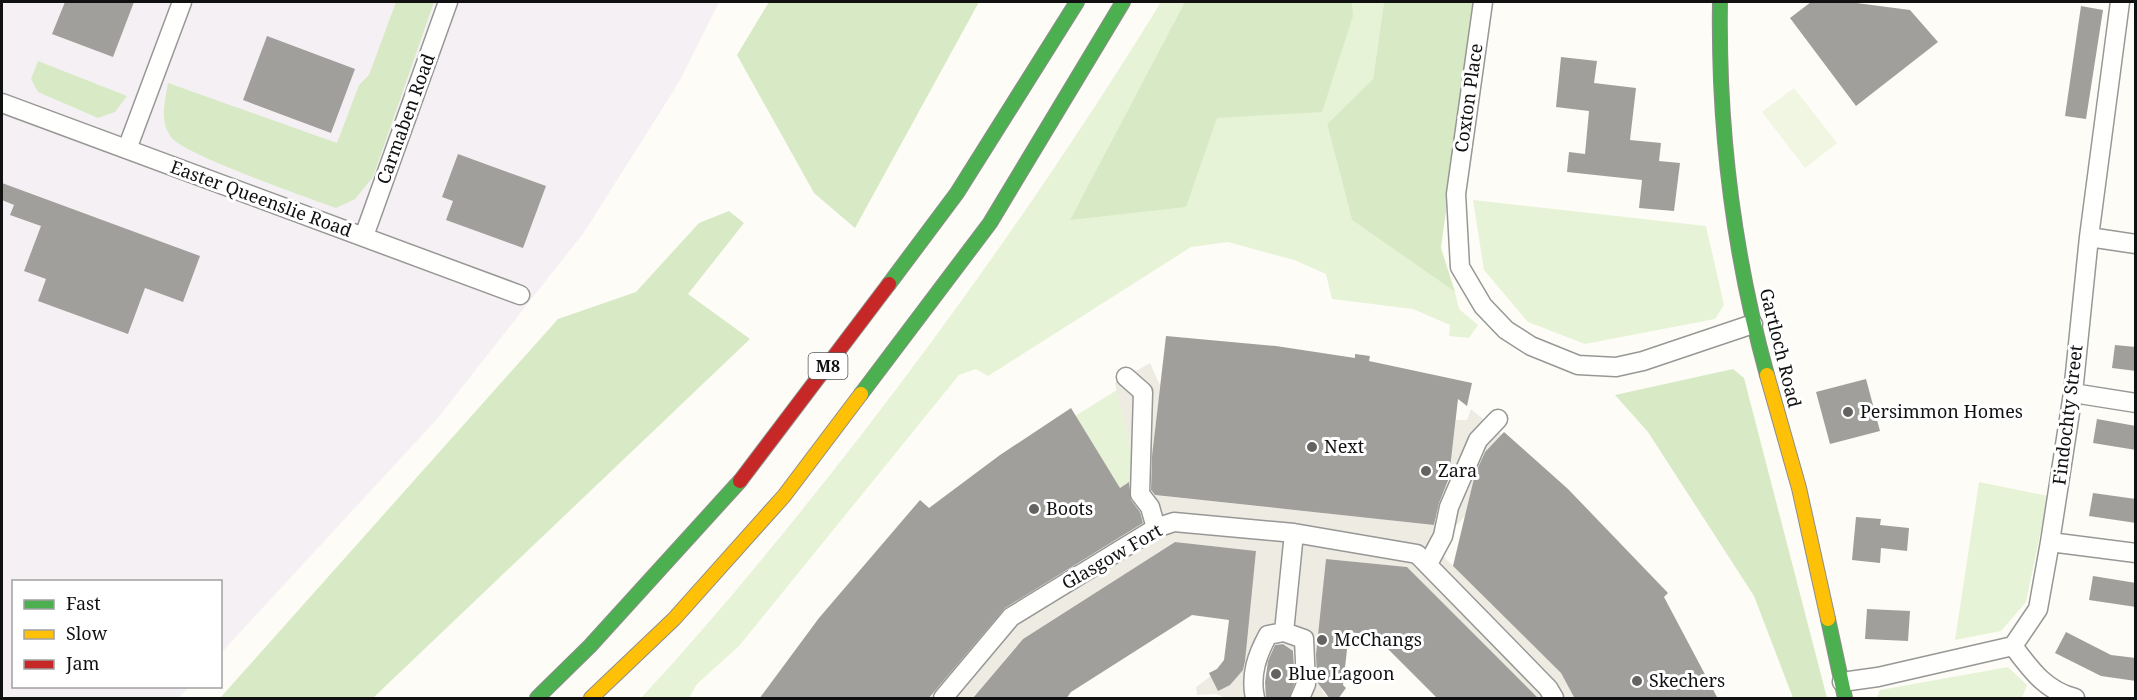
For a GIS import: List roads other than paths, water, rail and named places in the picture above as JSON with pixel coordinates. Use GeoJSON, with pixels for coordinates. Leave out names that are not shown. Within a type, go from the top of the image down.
{"type":"FeatureCollection","features":[{"type":"Feature","properties":{"kind":"main road","name":"M8"},"geometry":{"type":"LineString","coordinates":[[537,699],[590,646],[753,466],[957,193],[1077,2]]}},
{"type":"Feature","properties":{"kind":"main road","name":"M8"},"geometry":{"type":"LineString","coordinates":[[591,699],[674,619],[784,496],[990,223],[1123,2]]}},
{"type":"Feature","properties":{"kind":"main road","name":"Gartloch Road"},"geometry":{"type":"LineString","coordinates":[[1720,2],[1719,72],[1726,175],[1753,324],[1799,488],[1843,690]]}},
{"type":"Feature","properties":{"kind":"main road"},"geometry":{"type":"LineString","coordinates":[[632,680],[674,619]]}},
{"type":"Feature","properties":{"kind":"street"},"geometry":{"type":"LineString","coordinates":[[127,149],[182,2]]}},
{"type":"Feature","properties":{"kind":"street","name":"Carmaben Road"},"geometry":{"type":"LineString","coordinates":[[364,236],[448,2]]}},
{"type":"Feature","properties":{"kind":"street","name":"Coxton Place"},"geometry":{"type":"LineString","coordinates":[[1483,2],[1456,194],[1460,267],[1483,306],[1506,330],[1560,360],[1578,365],[1616,367],[1643,361],[1753,324]]}},
{"type":"Feature","properties":{"kind":"street","name":"Findochty Street"},"geometry":{"type":"LineString","coordinates":[[2013,646],[2038,609],[2050,542],[2073,393],[2089,237],[2120,2]]}},
{"type":"Feature","properties":{"kind":"street","name":"Easter Queenslie Road"},"geometry":{"type":"LineString","coordinates":[[2,103],[520,295]]}},
{"type":"Feature","properties":{"kind":"street"},"geometry":{"type":"LineString","coordinates":[[2089,237],[2136,244]]}},
{"type":"Feature","properties":{"kind":"street"},"geometry":{"type":"LineString","coordinates":[[1126,376],[1143,392],[1140,494],[1150,507],[1156,528]]}},
{"type":"Feature","properties":{"kind":"street"},"geometry":{"type":"LineString","coordinates":[[2073,393],[2136,403]]}},
{"type":"Feature","properties":{"kind":"street"},"geometry":{"type":"LineString","coordinates":[[1428,564],[1443,536],[1449,507],[1478,440],[1498,419]]}},
{"type":"Feature","properties":{"kind":"street","name":"Glasgow Fort"},"geometry":{"type":"LineString","coordinates":[[943,699],[1011,617],[1156,528],[1174,522],[1294,533],[1417,554],[1548,688],[1554,699]]}},
{"type":"Feature","properties":{"kind":"street"},"geometry":{"type":"LineString","coordinates":[[1284,632],[1294,533]]}},
{"type":"Feature","properties":{"kind":"street"},"geometry":{"type":"LineString","coordinates":[[2050,542],[2136,553]]}},
{"type":"Feature","properties":{"kind":"street"},"geometry":{"type":"LineString","coordinates":[[1255,699],[1252,674],[1260,650],[1268,635],[1284,632],[1304,639],[1306,684],[1300,699]]}},
{"type":"Feature","properties":{"kind":"street"},"geometry":{"type":"LineString","coordinates":[[1843,690],[1878,677],[2013,646],[2039,680],[2065,696],[2075,699]]}},
{"type":"Feature","properties":{"kind":"place","name":"Persimmon Homes"},"geometry":{"type":"Point","coordinates":[1848,412]}},
{"type":"Feature","properties":{"kind":"place","name":"Next"},"geometry":{"type":"Point","coordinates":[1312,447]}},
{"type":"Feature","properties":{"kind":"place","name":"Zara"},"geometry":{"type":"Point","coordinates":[1426,471]}},
{"type":"Feature","properties":{"kind":"place","name":"Boots"},"geometry":{"type":"Point","coordinates":[1034,509]}},
{"type":"Feature","properties":{"kind":"place","name":"McChangs"},"geometry":{"type":"Point","coordinates":[1322,640]}},
{"type":"Feature","properties":{"kind":"place","name":"Blue Lagoon"},"geometry":{"type":"Point","coordinates":[1276,674]}},
{"type":"Feature","properties":{"kind":"place","name":"Skechers"},"geometry":{"type":"Point","coordinates":[1637,681]}}]}
